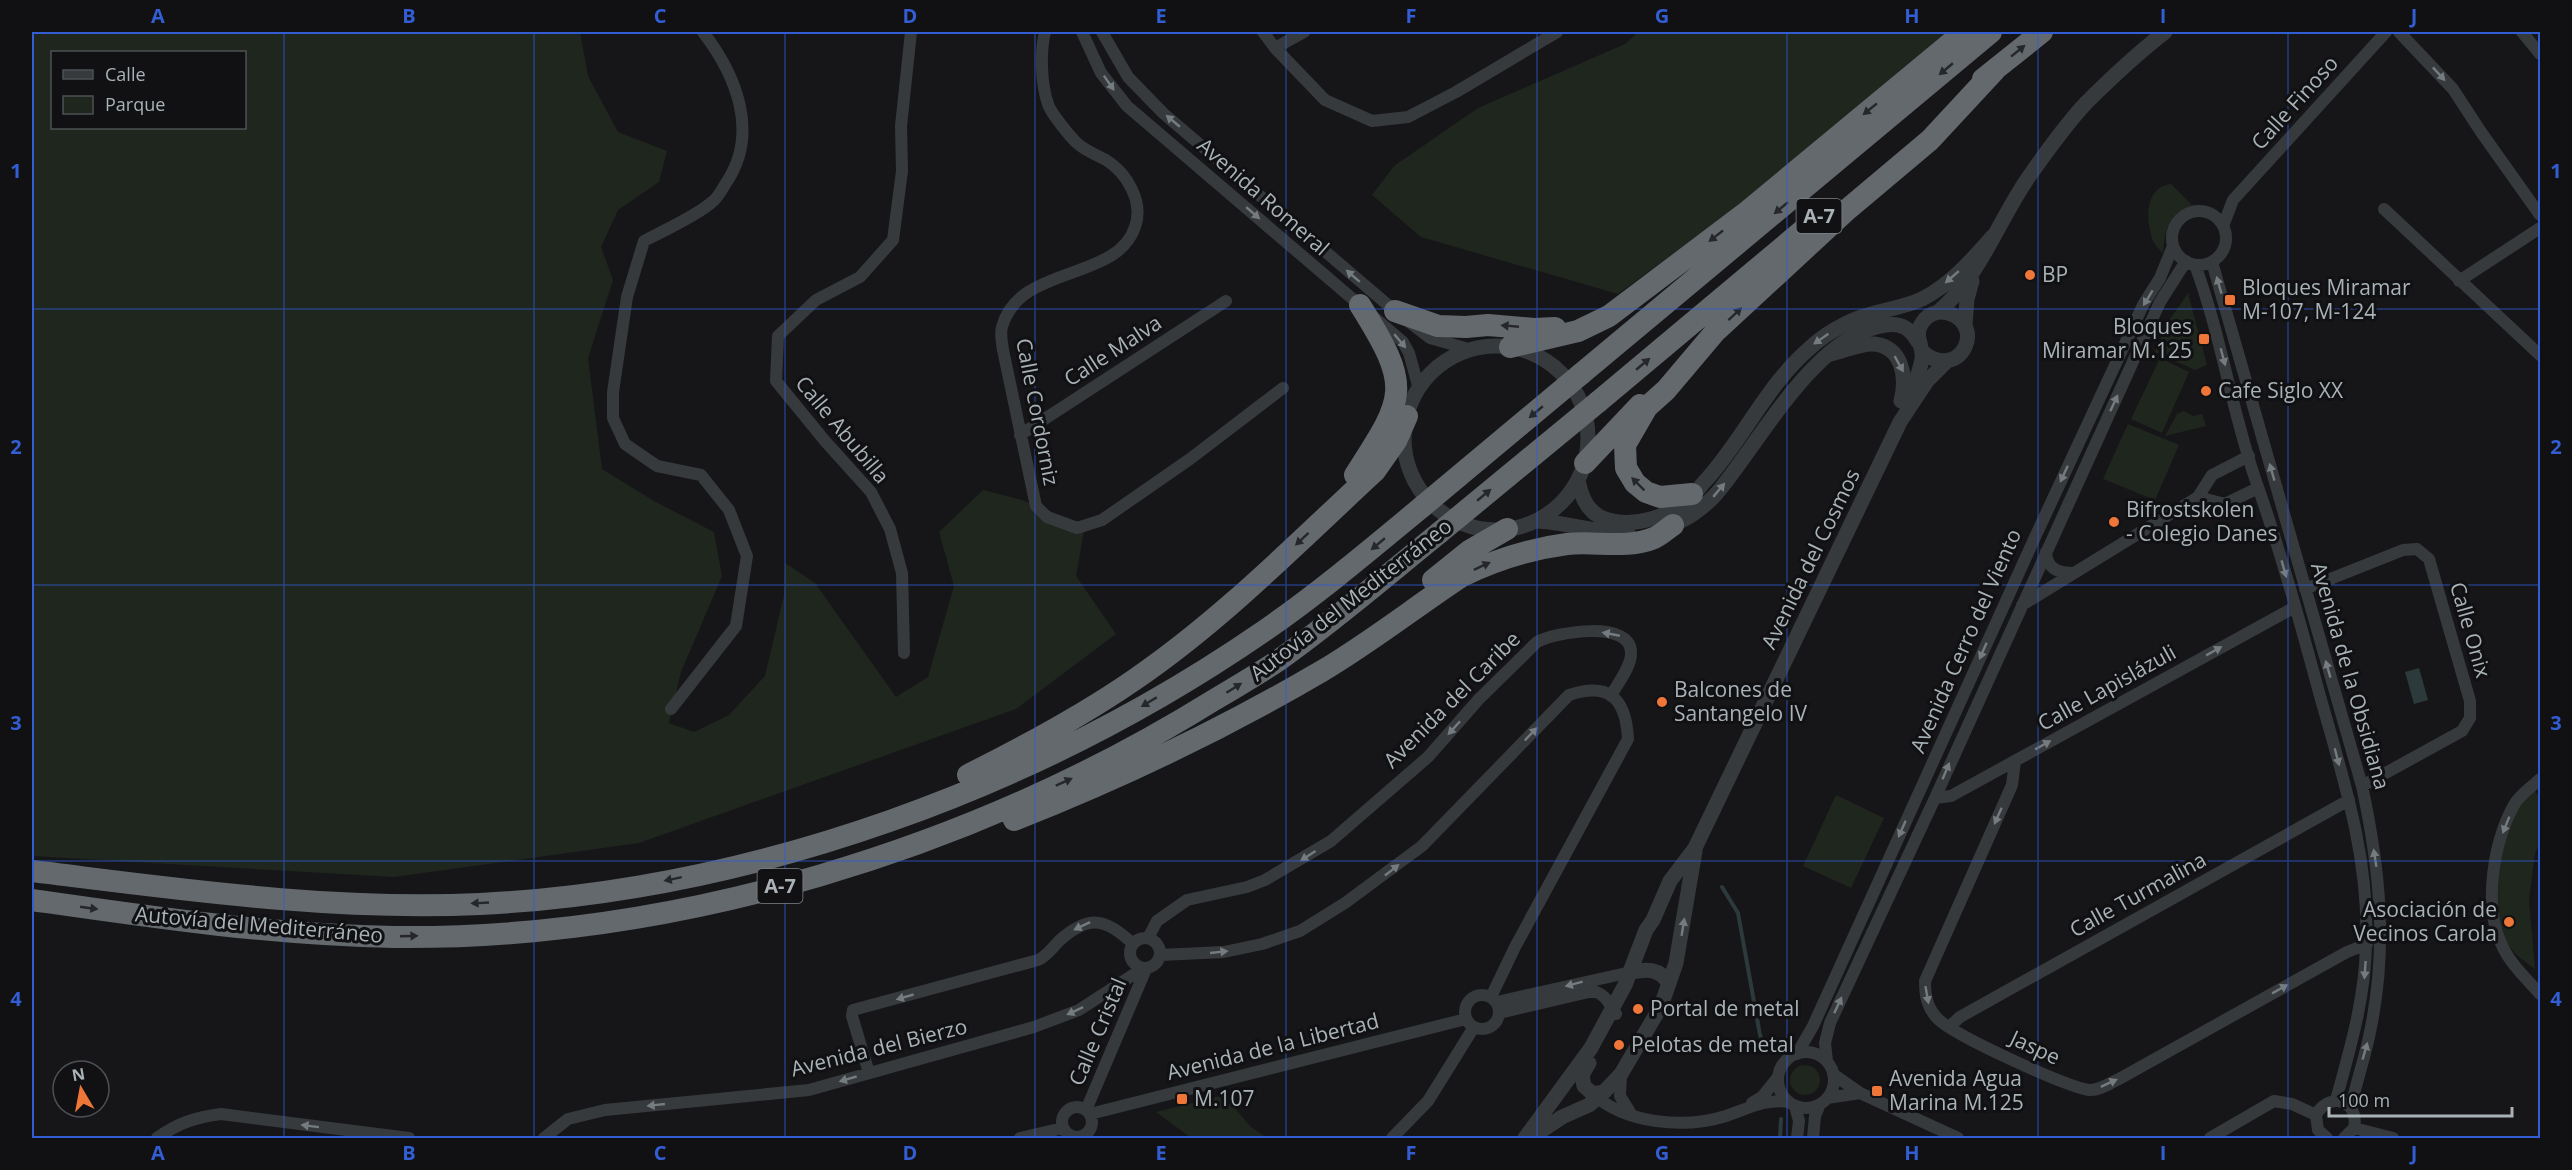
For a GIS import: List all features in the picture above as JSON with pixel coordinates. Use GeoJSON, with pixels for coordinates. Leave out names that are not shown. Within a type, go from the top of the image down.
{"type":"FeatureCollection","features":[{"type":"Feature","properties":{"kind":"highway"},"geometry":{"type":"LineString","coordinates":[[1510,347],[1578,331],[1609,316],[1748,211],[1964,32]]}},
{"type":"Feature","properties":{"kind":"highway","name":"Autovía del Mediterráneo"},"geometry":{"type":"LineString","coordinates":[[32,871],[208,893],[321,902],[405,905],[478,904],[622,890],[702,873],[794,850],[947,800],[1037,760],[1128,715],[1264,631],[1344,572],[1991,32]]}},
{"type":"Feature","properties":{"kind":"highway","name":"Autovía del Mediterráneo"},"geometry":{"type":"LineString","coordinates":[[32,900],[174,921],[310,933],[395,937],[495,933],[581,925],[723,901],[855,864],[939,835],[1077,777],[1162,732],[1277,661],[1353,603],[2042,32]]}},
{"type":"Feature","properties":{"kind":"highway"},"geometry":{"type":"LineString","coordinates":[[1581,472],[1622,422],[1848,209],[1930,140],[1995,70]]}},
{"type":"Feature","properties":{"kind":"highway"},"geometry":{"type":"LineString","coordinates":[[1331,513],[1380,438],[1391,415],[1397,394],[1396,374],[1391,358],[1360,305]]}},
{"type":"Feature","properties":{"kind":"highway"},"geometry":{"type":"LineString","coordinates":[[1395,311],[1438,326],[1466,327],[1488,325],[1558,327],[1609,316]]}},
{"type":"Feature","properties":{"kind":"highway"},"geometry":{"type":"LineString","coordinates":[[1692,494],[1660,497],[1646,492],[1635,483],[1626,468],[1625,445],[1647,407],[1666,390],[1715,332]]}},
{"type":"Feature","properties":{"kind":"highway"},"geometry":{"type":"LineString","coordinates":[[702,873],[913,799],[968,775],[1043,738],[1134,680],[1195,635],[1375,471],[1392,448],[1407,416]]}},
{"type":"Feature","properties":{"kind":"highway"},"geometry":{"type":"LineString","coordinates":[[581,925],[628,925],[686,919],[739,910],[860,878],[936,851],[1092,789],[1162,757],[1323,670],[1462,576],[1486,564],[1518,553],[1565,545],[1639,542],[1655,537],[1673,525]]}},
{"type":"Feature","properties":{"kind":"highway"},"geometry":{"type":"LineString","coordinates":[[1268,701],[1332,659],[1469,551],[1507,529]]}},
{"type":"Feature","properties":{"kind":"street"},"geometry":{"type":"LineString","coordinates":[[671,709],[736,626],[747,556],[729,510],[701,476],[657,466],[625,444],[613,418],[613,392],[627,297],[644,242],[713,202],[738,166],[743,121],[732,78],[718,52],[703,32]]}},
{"type":"Feature","properties":{"kind":"street","name":"Calle Abubilla"},"geometry":{"type":"LineString","coordinates":[[904,653],[902,573],[890,529],[871,492],[776,381],[778,336],[816,300],[860,277],[893,240],[902,171],[901,126],[911,32]]}},
{"type":"Feature","properties":{"kind":"street","name":"Calle Cordorniz"},"geometry":{"type":"LineString","coordinates":[[1045,32],[1043,70],[1048,106],[1078,144],[1109,162],[1133,188],[1138,211],[1135,227],[1121,250],[1028,291],[1011,310],[1002,328],[1003,350],[1036,506],[1047,517],[1077,528],[1102,520],[1190,459],[1283,388]]}},
{"type":"Feature","properties":{"kind":"street","name":"Avenida Romeral"},"geometry":{"type":"LineString","coordinates":[[1082,32],[1101,73],[1127,106],[1403,342],[1409,353],[1419,389]]}},
{"type":"Feature","properties":{"kind":"street","name":"Avenida Romeral"},"geometry":{"type":"LineString","coordinates":[[1102,32],[1128,77],[1145,96],[1395,311],[1430,338],[1472,350]]}},
{"type":"Feature","properties":{"kind":"street"},"geometry":{"type":"LineString","coordinates":[[1263,32],[1275,48],[1325,100],[1372,121],[1408,117],[1456,92],[1557,32]]}},
{"type":"Feature","properties":{"kind":"street"},"geometry":{"type":"LineString","coordinates":[[1275,48],[1304,32]]}},
{"type":"Feature","properties":{"kind":"street"},"geometry":{"type":"LineString","coordinates":[[1900,422],[1919,369],[1919,328],[1962,289],[2030,176],[2085,104],[2165,32]]}},
{"type":"Feature","properties":{"kind":"street","name":"Calle Finoso"},"geometry":{"type":"LineString","coordinates":[[2223,226],[2233,200],[2386,32]]}},
{"type":"Feature","properties":{"kind":"street"},"geometry":{"type":"LineString","coordinates":[[2399,32],[2453,88],[2481,132],[2541,214]]}},
{"type":"Feature","properties":{"kind":"street"},"geometry":{"type":"LineString","coordinates":[[2522,32],[2541,54]]}},
{"type":"Feature","properties":{"kind":"street","name":"Calle Finoso"},"geometry":{"type":"LineString","coordinates":[[2206,212],[2233,200]]}},
{"type":"Feature","properties":{"kind":"street"},"geometry":{"type":"LineString","coordinates":[[2384,209],[2541,355]]}},
{"type":"Feature","properties":{"kind":"street"},"geometry":{"type":"LineString","coordinates":[[2190,212],[2206,212],[2219,219],[2223,226],[2226,242],[2223,250],[2212,262],[2191,263],[2173,246],[2173,230],[2182,216],[2190,212]]}},
{"type":"Feature","properties":{"kind":"street"},"geometry":{"type":"LineString","coordinates":[[2459,280],[2541,228]]}},
{"type":"Feature","properties":{"kind":"street"},"geometry":{"type":"LineString","coordinates":[[1581,472],[1582,500],[1591,512],[1601,519],[1615,522],[1653,519],[1686,502],[1715,470],[1792,365],[1805,353],[1832,332],[1861,317],[1906,305],[1930,294],[1967,264],[1993,236]]}},
{"type":"Feature","properties":{"kind":"street","name":"Avenida Cerro del Viento"},"geometry":{"type":"LineString","coordinates":[[1797,1054],[1813,1026],[2036,535],[2143,305],[2160,278],[2173,246]]}},
{"type":"Feature","properties":{"kind":"street","name":"Avenida de la Obsidiana"},"geometry":{"type":"LineString","coordinates":[[2212,262],[2362,786],[2379,882],[2380,959],[2370,1033],[2351,1108]]}},
{"type":"Feature","properties":{"kind":"street","name":"Avenida Cerro del Viento"},"geometry":{"type":"LineString","coordinates":[[1827,1061],[1826,1043],[1830,1023],[1935,798],[2160,302],[2191,263]]}},
{"type":"Feature","properties":{"kind":"street","name":"Avenida de la Obsidiana"},"geometry":{"type":"LineString","coordinates":[[2191,263],[2208,300],[2258,488],[2267,508],[2349,800],[2365,888],[2367,944],[2363,995],[2336,1100]]}},
{"type":"Feature","properties":{"kind":"street"},"geometry":{"type":"LineString","coordinates":[[1536,521],[1562,502],[1581,472],[1588,447],[1587,424],[1581,402],[1574,388],[1553,366],[1533,354],[1510,347],[1495,346],[1472,350],[1451,358],[1439,367],[1419,389],[1407,416],[1405,445],[1412,474],[1427,499],[1444,513],[1464,524],[1492,530],[1507,529],[1536,521],[1557,521],[1615,534],[1673,525],[1694,513],[1716,495],[1796,389],[1844,340],[1872,327],[1905,326],[1912,332],[1920,347],[1933,359],[1947,361],[1954,359],[1964,349],[1968,334],[1965,325],[1967,299],[1974,272]]}},
{"type":"Feature","properties":{"kind":"street","name":"Calle Malva"},"geometry":{"type":"LineString","coordinates":[[1020,435],[1227,301]]}},
{"type":"Feature","properties":{"kind":"street"},"geometry":{"type":"LineString","coordinates":[[1873,314],[1952,314],[1965,325]]}},
{"type":"Feature","properties":{"kind":"street"},"geometry":{"type":"LineString","coordinates":[[1830,355],[1872,344],[1889,350],[1898,359],[1904,374],[1904,383],[1889,444]]}},
{"type":"Feature","properties":{"kind":"street","name":"Avenida del Cosmos"},"geometry":{"type":"LineString","coordinates":[[1636,971],[1638,952],[1646,930],[1653,920],[1670,881],[1695,848],[1900,422],[1927,381],[1947,361]]}},
{"type":"Feature","properties":{"kind":"street"},"geometry":{"type":"LineString","coordinates":[[2021,605],[2198,497],[2212,475],[2249,456]]}},
{"type":"Feature","properties":{"kind":"street"},"geometry":{"type":"LineString","coordinates":[[2198,497],[2225,504],[2258,488]]}},
{"type":"Feature","properties":{"kind":"street","name":"Calle Onix"},"geometry":{"type":"LineString","coordinates":[[2305,589],[2403,550],[2417,549],[2429,559],[2433,570],[2470,701],[2470,718],[2462,731],[2362,786]]}},
{"type":"Feature","properties":{"kind":"street"},"geometry":{"type":"LineString","coordinates":[[2046,552],[2049,566],[2055,571],[2074,573]]}},
{"type":"Feature","properties":{"kind":"street","name":"Calle Lapislázuli"},"geometry":{"type":"LineString","coordinates":[[1935,798],[1951,796],[2295,607]]}},
{"type":"Feature","properties":{"kind":"street","name":"Avenida del Caribe"},"geometry":{"type":"LineString","coordinates":[[1148,938],[1157,921],[1187,900],[1247,887],[1264,880],[1331,841],[1428,757],[1486,692],[1545,637],[1571,633],[1609,632],[1622,636],[1629,643],[1631,657],[1611,696]]}},
{"type":"Feature","properties":{"kind":"street"},"geometry":{"type":"LineString","coordinates":[[1160,955],[1224,952],[1262,944],[1300,931],[1346,903],[1422,846],[1569,695],[1586,690],[1602,690],[1618,700],[1627,719],[1628,739],[1515,947],[1496,1004],[1495,1023],[1491,1026],[1470,1023]]}},
{"type":"Feature","properties":{"kind":"street","name":"Jaspe"},"geometry":{"type":"LineString","coordinates":[[2015,761],[2012,785],[1925,981],[1925,999],[1938,1019],[1963,1036],[2061,1081],[2091,1090],[2119,1078],[2347,952],[2367,944]]}},
{"type":"Feature","properties":{"kind":"street"},"geometry":{"type":"LineString","coordinates":[[2541,780],[2515,803],[2497,847],[2491,896],[2500,942],[2512,962],[2541,994]]}},
{"type":"Feature","properties":{"kind":"street","name":"Calle Turmalina"},"geometry":{"type":"LineString","coordinates":[[1949,1027],[1960,1017],[2349,800]]}},
{"type":"Feature","properties":{"kind":"street","name":"Avenida del Cosmos"},"geometry":{"type":"LineString","coordinates":[[1599,1095],[1621,1074],[1648,1032],[1669,984],[1676,963],[1695,848]]}},
{"type":"Feature","properties":{"kind":"street","name":"Avenida del Cosmos"},"geometry":{"type":"LineString","coordinates":[[1636,971],[1653,934],[1653,920]]}},
{"type":"Feature","properties":{"kind":"street"},"geometry":{"type":"LineString","coordinates":[[869,1073],[852,1016],[853,1010],[1038,960],[1045,957],[1059,941],[1083,923],[1107,925],[1123,934],[1133,944]]}},
{"type":"Feature","properties":{"kind":"street"},"geometry":{"type":"LineString","coordinates":[[1142,938],[1148,938],[1157,943],[1160,955],[1156,964],[1144,969],[1137,967],[1130,958],[1130,950],[1133,944],[1142,938]]}},
{"type":"Feature","properties":{"kind":"street"},"geometry":{"type":"LineString","coordinates":[[1615,974],[1638,952]]}},
{"type":"Feature","properties":{"kind":"street","name":"Avenida del Bierzo"},"geometry":{"type":"LineString","coordinates":[[544,1138],[568,1119],[605,1110],[809,1090],[1034,1027],[1079,1010],[1144,969]]}},
{"type":"Feature","properties":{"kind":"street","name":"Calle Cristal"},"geometry":{"type":"LineString","coordinates":[[1088,1112],[1144,969]]}},
{"type":"Feature","properties":{"kind":"street"},"geometry":{"type":"LineString","coordinates":[[1496,1004],[1615,974],[1636,971],[1654,970],[1666,978],[1669,984]]}},
{"type":"Feature","properties":{"kind":"street"},"geometry":{"type":"LineString","coordinates":[[1636,971],[1582,1075],[1584,1086],[1599,1095],[1612,1107],[1659,1121],[1692,1122],[1726,1116],[1745,1108],[1770,1102],[1812,1107],[1824,1101],[1860,1093]]}},
{"type":"Feature","properties":{"kind":"street"},"geometry":{"type":"LineString","coordinates":[[1392,1138],[1428,1101],[1470,1023],[1465,1008],[1471,998],[1482,994],[1496,1004],[1593,991],[1601,993],[1606,998],[1615,1013]]}},
{"type":"Feature","properties":{"kind":"street"},"geometry":{"type":"LineString","coordinates":[[1527,1138],[1615,1013]]}},
{"type":"Feature","properties":{"kind":"street","name":"Avenida de la Libertad"},"geometry":{"type":"LineString","coordinates":[[1088,1112],[1470,1023]]}},
{"type":"Feature","properties":{"kind":"street"},"geometry":{"type":"LineString","coordinates":[[1745,1108],[1762,1097],[1778,1077],[1784,1063],[1797,1054],[1816,1054],[1827,1061],[1833,1074],[1833,1087],[1815,1116],[1813,1138]]}},
{"type":"Feature","properties":{"kind":"street"},"geometry":{"type":"LineString","coordinates":[[1621,1074],[1620,1096],[1631,1114]]}},
{"type":"Feature","properties":{"kind":"street"},"geometry":{"type":"LineString","coordinates":[[1833,1074],[1860,1093],[1958,1138]]}},
{"type":"Feature","properties":{"kind":"street"},"geometry":{"type":"LineString","coordinates":[[1778,1077],[1780,1091],[1792,1104],[1799,1121],[1797,1138]]}},
{"type":"Feature","properties":{"kind":"street"},"geometry":{"type":"LineString","coordinates":[[1527,1138],[1562,1117],[1589,1106],[1599,1095]]}},
{"type":"Feature","properties":{"kind":"street"},"geometry":{"type":"LineString","coordinates":[[2327,1138],[2318,1130],[2316,1115],[2325,1103],[2336,1100],[2351,1108],[2355,1114],[2354,1128],[2344,1138]]}},
{"type":"Feature","properties":{"kind":"street"},"geometry":{"type":"LineString","coordinates":[[2210,1138],[2274,1101],[2292,1104],[2316,1115]]}},
{"type":"Feature","properties":{"kind":"street"},"geometry":{"type":"LineString","coordinates":[[1020,1138],[1068,1134],[1084,1136],[1092,1121],[1088,1112],[1076,1107],[1067,1110],[1062,1119],[1068,1134]]}},
{"type":"Feature","properties":{"kind":"street"},"geometry":{"type":"LineString","coordinates":[[157,1138],[172,1127],[195,1117],[221,1114],[409,1138]]}},
{"type":"Feature","properties":{"kind":"street"},"geometry":{"type":"LineString","coordinates":[[2354,1128],[2393,1138]]}},
{"type":"Feature","properties":{"kind":"green space"},"geometry":{"type":"Polygon","coordinates":[[[32,32],[580,32],[588,76],[618,132],[667,151],[659,182],[618,210],[601,247],[613,280],[588,358],[602,469],[654,501],[714,532],[722,576],[681,672],[669,723],[694,732],[729,715],[765,676],[784,595],[785,563],[815,583],[896,697],[928,677],[954,586],[939,532],[983,490],[1022,500],[1085,525],[1076,576],[1116,634],[1016,709],[639,843],[394,877],[32,856],[32,32]]]}},
{"type":"Feature","properties":{"kind":"green space"},"geometry":{"type":"Polygon","coordinates":[[[1638,32],[1947,32],[1743,202],[1618,294],[1421,237],[1372,195],[1394,166],[1478,108],[1625,44],[1638,32]]]}},
{"type":"Feature","properties":{"kind":"green space"},"geometry":{"type":"Polygon","coordinates":[[[2171,184],[2192,205],[2178,213],[2169,224],[2163,253],[2153,240],[2148,212],[2156,191],[2171,184]]]}},
{"type":"Feature","properties":{"kind":"green space"},"geometry":{"type":"Polygon","coordinates":[[[2188,293],[2207,365],[2195,370],[2155,352],[2168,322],[2188,293]]]}},
{"type":"Feature","properties":{"kind":"green space"},"geometry":{"type":"Polygon","coordinates":[[[2160,358],[2189,372],[2162,433],[2131,419],[2160,358]]]}},
{"type":"Feature","properties":{"kind":"green space"},"geometry":{"type":"Polygon","coordinates":[[[2184,411],[2193,416],[2202,414],[2206,426],[2165,436],[2177,414],[2184,411]]]}},
{"type":"Feature","properties":{"kind":"green space"},"geometry":{"type":"Polygon","coordinates":[[[2128,424],[2179,445],[2155,500],[2103,479],[2128,424]]]}},
{"type":"Feature","properties":{"kind":"green space"},"geometry":{"type":"Polygon","coordinates":[[[2535,791],[2540,797],[2540,843],[2535,853],[2529,900],[2535,969],[2515,953],[2506,941],[2501,928],[2498,893],[2502,854],[2512,820],[2520,805],[2535,791]]]}},
{"type":"Feature","properties":{"kind":"green space"},"geometry":{"type":"Polygon","coordinates":[[[1836,795],[1884,818],[1851,888],[1803,866],[1836,795]]]}},
{"type":"Feature","properties":{"kind":"green space"},"geometry":{"type":"Polygon","coordinates":[[[1805,1065],[1816,1069],[1820,1080],[1816,1091],[1805,1095],[1794,1091],[1790,1080],[1794,1069],[1805,1065]]]}},
{"type":"Feature","properties":{"kind":"green space"},"geometry":{"type":"Polygon","coordinates":[[[1224,1095],[1250,1126],[1267,1138],[1191,1138],[1156,1112],[1224,1095]]]}},
{"type":"Feature","properties":{"kind":"shaded area"},"geometry":{"type":"Polygon","coordinates":[[[2419,668],[2428,700],[2414,704],[2405,672],[2419,668]]]}},
{"type":"Feature","properties":{"kind":"waterway"},"geometry":{"type":"LineString","coordinates":[[1722,887],[1738,913],[1760,1035],[1767,1050]]}},
{"type":"Feature","properties":{"kind":"waterway"},"geometry":{"type":"LineString","coordinates":[[1780,1138],[1781,1119]]}},
{"type":"Feature","properties":{"kind":"place","name":"BP"},"geometry":{"type":"Point","coordinates":[2030,275]}},
{"type":"Feature","properties":{"kind":"place","name":"Bloques Miramar M-107, M-124"},"geometry":{"type":"Point","coordinates":[2230,300]}},
{"type":"Feature","properties":{"kind":"place","name":"Bloques Miramar M.125"},"geometry":{"type":"Point","coordinates":[2204,339]}},
{"type":"Feature","properties":{"kind":"place","name":"Cafe Siglo XX"},"geometry":{"type":"Point","coordinates":[2206,391]}},
{"type":"Feature","properties":{"kind":"place","name":"Bifrostskolen - Colegio Danes"},"geometry":{"type":"Point","coordinates":[2114,522]}},
{"type":"Feature","properties":{"kind":"place","name":"Balcones de Santangelo IV"},"geometry":{"type":"Point","coordinates":[1662,702]}},
{"type":"Feature","properties":{"kind":"place","name":"Asociación de Vecinos Carola"},"geometry":{"type":"Point","coordinates":[2509,922]}},
{"type":"Feature","properties":{"kind":"place","name":"Portal de metal"},"geometry":{"type":"Point","coordinates":[1638,1009]}},
{"type":"Feature","properties":{"kind":"place","name":"Pelotas de metal"},"geometry":{"type":"Point","coordinates":[1619,1045]}},
{"type":"Feature","properties":{"kind":"place","name":"Avenida Agua Marina M.125"},"geometry":{"type":"Point","coordinates":[1877,1091]}},
{"type":"Feature","properties":{"kind":"place","name":"M.107"},"geometry":{"type":"Point","coordinates":[1182,1099]}}]}
